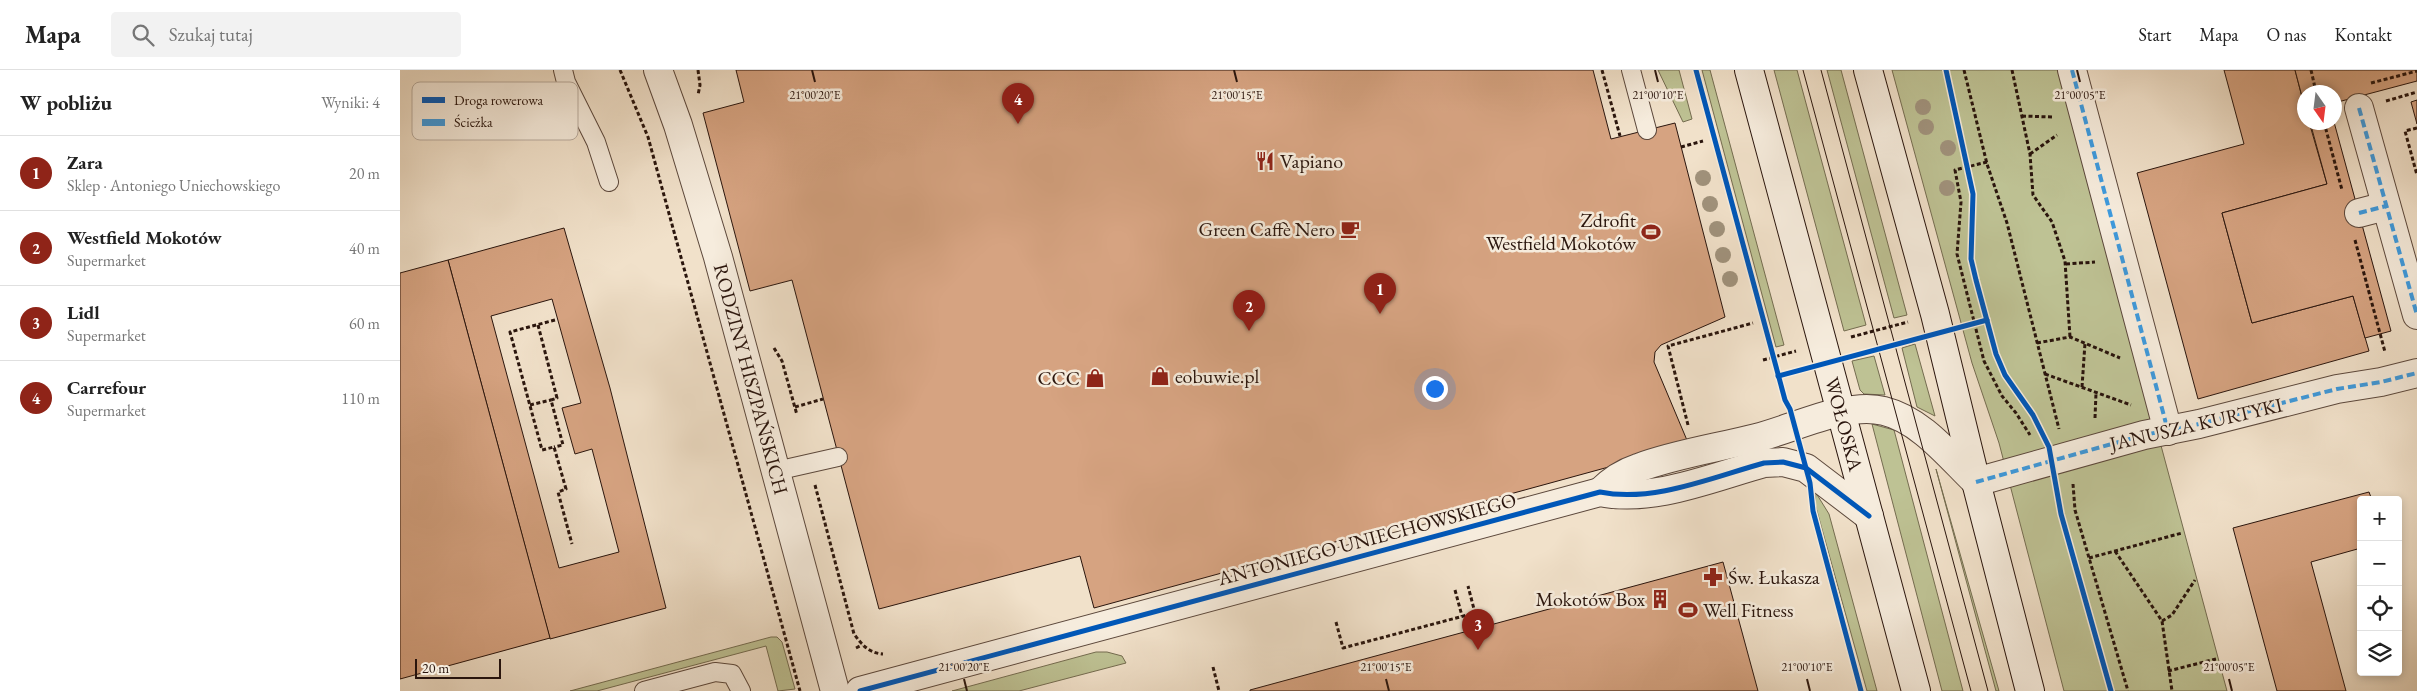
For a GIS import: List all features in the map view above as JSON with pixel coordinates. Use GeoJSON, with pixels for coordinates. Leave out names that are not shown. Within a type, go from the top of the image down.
{"type":"FeatureCollection","features":[{"type":"Feature","properties":{"kind":"street","name":"RODZINY HISZPAŃSKICH"},"geometry":{"type":"LineString","coordinates":[[658,70],[698,191],[787,511],[834,691]]}},
{"type":"Feature","properties":{"kind":"street","name":"WOŁOSKA"},"geometry":{"type":"LineString","coordinates":[[1749,70],[1916,691]]}},
{"type":"Feature","properties":{"kind":"street"},"geometry":{"type":"LineString","coordinates":[[1868,70],[1938,323],[1976,482],[2030,691]]}},
{"type":"Feature","properties":{"kind":"street"},"geometry":{"type":"LineString","coordinates":[[2072,70],[2168,431]]}},
{"type":"Feature","properties":{"kind":"street"},"geometry":{"type":"LineString","coordinates":[[2361,97],[2386,206],[2417,315]]}},
{"type":"Feature","properties":{"kind":"street"},"geometry":{"type":"LineString","coordinates":[[2359,213],[2386,206]]}},
{"type":"Feature","properties":{"kind":"street","name":"JANUSZA KURTYKI"},"geometry":{"type":"LineString","coordinates":[[1976,482],[2059,458],[2337,389],[2382,382],[2417,373]]}},
{"type":"Feature","properties":{"kind":"street","name":"ANTONIEGO UNIECHOWSKIEGO"},"geometry":{"type":"LineString","coordinates":[[1600,492],[1610,482],[1639,467],[1757,438],[1841,413],[1869,408],[1902,417],[1917,426],[1976,482]]}},
{"type":"Feature","properties":{"kind":"street","name":"ANTONIEGO UNIECHOWSKIEGO"},"geometry":{"type":"LineString","coordinates":[[860,691],[1600,492],[1630,496],[1667,493],[1764,463],[1783,462],[1806,468],[1869,516]]}},
{"type":"Feature","properties":{"kind":"lane"},"geometry":{"type":"LineString","coordinates":[[1631,70],[1647,130]]}},
{"type":"Feature","properties":{"kind":"lane"},"geometry":{"type":"LineString","coordinates":[[578,106],[596,142],[609,182]]}},
{"type":"Feature","properties":{"kind":"lane"},"geometry":{"type":"LineString","coordinates":[[776,471],[838,457]]}},
{"type":"Feature","properties":{"kind":"lane"},"geometry":{"type":"LineString","coordinates":[[787,511],[789,493],[795,478],[809,464]]}},
{"type":"Feature","properties":{"kind":"lane"},"geometry":{"type":"LineString","coordinates":[[644,691],[714,672],[732,674],[741,691]]}},
{"type":"Feature","properties":{"kind":"path"},"geometry":{"type":"LineString","coordinates":[[620,70],[648,137],[796,668],[800,691]]}},
{"type":"Feature","properties":{"kind":"path"},"geometry":{"type":"LineString","coordinates":[[1602,70],[1620,136]]}},
{"type":"Feature","properties":{"kind":"path"},"geometry":{"type":"LineString","coordinates":[[1964,70],[1987,162],[2007,223],[2059,428],[2059,458]]}},
{"type":"Feature","properties":{"kind":"path"},"geometry":{"type":"LineString","coordinates":[[2012,70],[2030,154],[2033,195],[2052,222],[2065,261],[2070,337]]}},
{"type":"Feature","properties":{"kind":"path"},"geometry":{"type":"LineString","coordinates":[[2310,70],[2314,85]]}},
{"type":"Feature","properties":{"kind":"path"},"geometry":{"type":"LineString","coordinates":[[2361,97],[2417,71]]}},
{"type":"Feature","properties":{"kind":"path"},"geometry":{"type":"LineString","coordinates":[[2022,116],[2052,117]]}},
{"type":"Feature","properties":{"kind":"path"},"geometry":{"type":"LineString","coordinates":[[2417,128],[2405,131],[2417,175]]}},
{"type":"Feature","properties":{"kind":"path"},"geometry":{"type":"LineString","coordinates":[[2030,154],[2057,135]]}},
{"type":"Feature","properties":{"kind":"path"},"geometry":{"type":"LineString","coordinates":[[1681,147],[1703,142]]}},
{"type":"Feature","properties":{"kind":"path"},"geometry":{"type":"LineString","coordinates":[[1966,159],[1970,175]]}},
{"type":"Feature","properties":{"kind":"path"},"geometry":{"type":"LineString","coordinates":[[1987,162],[1955,170],[1960,202],[1957,254],[1973,324],[1984,361],[2002,396],[2016,413],[2029,436],[2059,428]]}},
{"type":"Feature","properties":{"kind":"path"},"geometry":{"type":"LineString","coordinates":[[2372,303],[2386,355]]}},
{"type":"Feature","properties":{"kind":"path"},"geometry":{"type":"LineString","coordinates":[[551,400],[563,445],[542,450],[510,332],[555,320]]}},
{"type":"Feature","properties":{"kind":"path"},"geometry":{"type":"LineString","coordinates":[[1763,360],[1823,344],[1938,323],[1973,324],[1980,322]]}},
{"type":"Feature","properties":{"kind":"path"},"geometry":{"type":"LineString","coordinates":[[1690,434],[1668,346],[1752,323]]}},
{"type":"Feature","properties":{"kind":"path"},"geometry":{"type":"LineString","coordinates":[[530,405],[557,398],[538,325]]}},
{"type":"Feature","properties":{"kind":"path"},"geometry":{"type":"LineString","coordinates":[[2037,343],[2070,337],[2120,358]]}},
{"type":"Feature","properties":{"kind":"path"},"geometry":{"type":"LineString","coordinates":[[2082,387],[2085,343]]}},
{"type":"Feature","properties":{"kind":"path"},"geometry":{"type":"LineString","coordinates":[[1771,348],[1776,366]]}},
{"type":"Feature","properties":{"kind":"path"},"geometry":{"type":"LineString","coordinates":[[2044,374],[2136,407]]}},
{"type":"Feature","properties":{"kind":"path"},"geometry":{"type":"LineString","coordinates":[[2095,422],[2096,393]]}},
{"type":"Feature","properties":{"kind":"path"},"geometry":{"type":"LineString","coordinates":[[795,407],[823,399]]}},
{"type":"Feature","properties":{"kind":"path"},"geometry":{"type":"LineString","coordinates":[[2042,433],[2059,458],[2074,488],[2075,510],[2128,691]]}},
{"type":"Feature","properties":{"kind":"path"},"geometry":{"type":"LineString","coordinates":[[554,447],[566,489],[558,492],[572,544]]}},
{"type":"Feature","properties":{"kind":"path"},"geometry":{"type":"LineString","coordinates":[[815,484],[854,634],[862,645],[875,654],[887,654],[888,658]]}},
{"type":"Feature","properties":{"kind":"path"},"geometry":{"type":"LineString","coordinates":[[2089,558],[2182,533]]}},
{"type":"Feature","properties":{"kind":"path"},"geometry":{"type":"LineString","coordinates":[[2115,551],[2162,621],[2172,691]]}},
{"type":"Feature","properties":{"kind":"path"},"geometry":{"type":"LineString","coordinates":[[2162,621],[2172,615],[2194,580]]}},
{"type":"Feature","properties":{"kind":"path"},"geometry":{"type":"LineString","coordinates":[[1336,622],[1343,648],[1468,615],[1475,613],[1468,586]]}},
{"type":"Feature","properties":{"kind":"path"},"geometry":{"type":"LineString","coordinates":[[1455,590],[1462,616]]}},
{"type":"Feature","properties":{"kind":"path"},"geometry":{"type":"LineString","coordinates":[[1468,615],[1472,630]]}},
{"type":"Feature","properties":{"kind":"path"},"geometry":{"type":"LineString","coordinates":[[856,648],[862,645]]}},
{"type":"Feature","properties":{"kind":"path"},"geometry":{"type":"LineString","coordinates":[[2168,671],[2216,659]]}},
{"type":"Feature","properties":{"kind":"path"},"geometry":{"type":"LineString","coordinates":[[1213,667],[1219,691]]}},
{"type":"Feature","properties":{"kind":"green space"},"geometry":{"type":"Polygon","coordinates":[[[1658,70],[1679,70],[1692,119],[1683,122],[1658,70]]]}},
{"type":"Feature","properties":{"kind":"green space"},"geometry":{"type":"Polygon","coordinates":[[[1702,70],[1710,70],[1784,345],[1776,347],[1702,70]]]}},
{"type":"Feature","properties":{"kind":"green space"},"geometry":{"type":"Polygon","coordinates":[[[1774,70],[1797,70],[1866,325],[1844,331],[1774,70]]]}},
{"type":"Feature","properties":{"kind":"green space"},"geometry":{"type":"Polygon","coordinates":[[[1827,70],[1841,70],[1907,315],[1894,318],[1827,70]]]}},
{"type":"Feature","properties":{"kind":"green space"},"geometry":{"type":"Polygon","coordinates":[[[1892,70],[2060,70],[2227,691],[2064,691],[1999,443],[1972,363],[1892,70]]]}},
{"type":"Feature","properties":{"kind":"green space"},"geometry":{"type":"Polygon","coordinates":[[[1915,344],[1935,416],[1917,407],[1902,348],[1915,344]]]}},
{"type":"Feature","properties":{"kind":"green space"},"geometry":{"type":"Polygon","coordinates":[[[1874,356],[1885,395],[1864,394],[1860,390],[1852,361],[1874,356]]]}},
{"type":"Feature","properties":{"kind":"green space"},"geometry":{"type":"Polygon","coordinates":[[[1872,424],[1894,430],[1963,691],[1942,691],[1872,424]]]}},
{"type":"Feature","properties":{"kind":"green space"},"geometry":{"type":"Polygon","coordinates":[[[1936,469],[1999,691],[1996,691],[1936,469]]]}},
{"type":"Feature","properties":{"kind":"green space"},"geometry":{"type":"Polygon","coordinates":[[[1816,493],[1829,514],[1877,691],[1867,691],[1815,504],[1816,493]]]}},
{"type":"Feature","properties":{"kind":"green space"},"geometry":{"type":"Polygon","coordinates":[[[771,637],[777,637],[782,642],[795,689],[778,691],[766,646],[597,691],[570,691],[771,637]]]}},
{"type":"Feature","properties":{"kind":"green space"},"geometry":{"type":"Polygon","coordinates":[[[1096,652],[1107,652],[1122,656],[1126,663],[1019,691],[952,691],[1096,652]]]}},
{"type":"Feature","properties":{"kind":"building"},"geometry":{"type":"Polygon","coordinates":[[[736,70],[1593,70],[1611,139],[1675,123],[1725,317],[1661,345],[1655,352],[1654,362],[1689,445],[1094,608],[1080,556],[879,609],[792,280],[750,291],[703,113],[744,102],[736,70]]]}},
{"type":"Feature","properties":{"kind":"building"},"geometry":{"type":"Polygon","coordinates":[[[2224,70],[2295,70],[2299,85],[2297,85],[2297,130],[2311,130],[2327,184],[2222,213],[2252,323],[2353,296],[2369,351],[2198,399],[2137,173],[2244,144],[2224,70]]]}},
{"type":"Feature","properties":{"kind":"building"},"geometry":{"type":"Polygon","coordinates":[[[2295,70],[2417,70],[2417,81],[2342,101],[2342,85],[2299,85],[2295,70]]]}},
{"type":"Feature","properties":{"kind":"building"},"geometry":{"type":"Polygon","coordinates":[[[2417,100],[2417,124],[2411,102],[2417,100]]]}},
{"type":"Feature","properties":{"kind":"building"},"geometry":{"type":"Polygon","coordinates":[[[2312,130],[2336,130],[2391,331],[2365,338],[2353,296],[2252,323],[2222,213],[2327,184],[2312,130]]]}},
{"type":"Feature","properties":{"kind":"building"},"geometry":{"type":"Polygon","coordinates":[[[564,228],[610,388],[666,608],[550,639],[448,260],[564,228]],[[552,299],[491,316],[559,568],[619,552],[592,449],[575,454],[562,408],[581,403],[552,299]]]}},
{"type":"Feature","properties":{"kind":"building"},"geometry":{"type":"Polygon","coordinates":[[[448,260],[550,638],[400,679],[400,273],[448,260]]]}},
{"type":"Feature","properties":{"kind":"building"},"geometry":{"type":"Polygon","coordinates":[[[2369,492],[2370,496],[2357,496],[2357,549],[2311,562],[2346,691],[2277,691],[2233,528],[2369,492]]]}},
{"type":"Feature","properties":{"kind":"building","name":"Mokotów Box"},"geometry":{"type":"Polygon","coordinates":[[[1723,562],[1758,691],[1250,691],[1250,690],[1723,562]]]}},
{"type":"Feature","properties":{"kind":"tram line"},"geometry":{"type":"LineString","coordinates":[[1803,70],[1971,691]]}},
{"type":"Feature","properties":{"kind":"tram line"},"geometry":{"type":"LineString","coordinates":[[1821,70],[1988,691]]}},
{"type":"Feature","properties":{"kind":"marked path"},"geometry":{"type":"LineString","coordinates":[[2072,70],[2168,431]]}},
{"type":"Feature","properties":{"kind":"marked path"},"geometry":{"type":"LineString","coordinates":[[2359,108],[2417,315]]}},
{"type":"Feature","properties":{"kind":"marked path"},"geometry":{"type":"LineString","coordinates":[[2359,213],[2386,206]]}},
{"type":"Feature","properties":{"kind":"marked path"},"geometry":{"type":"LineString","coordinates":[[1976,482],[2144,435],[2199,424],[2337,389],[2381,382],[2417,373]]}},
{"type":"Feature","properties":{"kind":"cycle path"},"geometry":{"type":"LineString","coordinates":[[1696,70],[1785,400],[1790,409],[1810,483],[1813,511],[1861,691]]}},
{"type":"Feature","properties":{"kind":"cycle path"},"geometry":{"type":"LineString","coordinates":[[1946,70],[1973,194],[1971,259],[1976,280],[1996,354],[2005,375],[2033,415],[2049,447],[2061,514],[2111,691]]}},
{"type":"Feature","properties":{"kind":"cycle path"},"geometry":{"type":"LineString","coordinates":[[1778,376],[1987,320]]}},
{"type":"Feature","properties":{"kind":"cycle path"},"geometry":{"type":"LineString","coordinates":[[860,691],[1600,492],[1641,494],[1662,491],[1683,487],[1764,463],[1783,462],[1806,468],[1869,516]]}},
{"type":"Feature","properties":{"kind":"place","name":"Carrefour"},"geometry":{"type":"Point","coordinates":[1018,124]}},
{"type":"Feature","properties":{"kind":"place","name":"Vapiano"},"geometry":{"type":"Point","coordinates":[1265,161]}},
{"type":"Feature","properties":{"kind":"place","name":"Green Caffè Nero"},"geometry":{"type":"Point","coordinates":[1350,229]}},
{"type":"Feature","properties":{"kind":"place","name":"Zdrofit Westfield Mokotów"},"geometry":{"type":"Point","coordinates":[1651,232]}},
{"type":"Feature","properties":{"kind":"place","name":"Zara"},"geometry":{"type":"Point","coordinates":[1380,314]}},
{"type":"Feature","properties":{"kind":"place","name":"Westfield Mokotów"},"geometry":{"type":"Point","coordinates":[1249,331]}},
{"type":"Feature","properties":{"kind":"place","name":"eobuwie.pl"},"geometry":{"type":"Point","coordinates":[1160,376]}},
{"type":"Feature","properties":{"kind":"place","name":"CCC"},"geometry":{"type":"Point","coordinates":[1095,378]}},
{"type":"Feature","properties":{"kind":"place","name":"Św. Łukasza"},"geometry":{"type":"Point","coordinates":[1713,577]}},
{"type":"Feature","properties":{"kind":"place","name":"Mokotów Box"},"geometry":{"type":"Point","coordinates":[1660,599]}},
{"type":"Feature","properties":{"kind":"place","name":"Well Fitness"},"geometry":{"type":"Point","coordinates":[1688,610]}},
{"type":"Feature","properties":{"kind":"place","name":"Lidl"},"geometry":{"type":"Point","coordinates":[1478,650]}}]}
